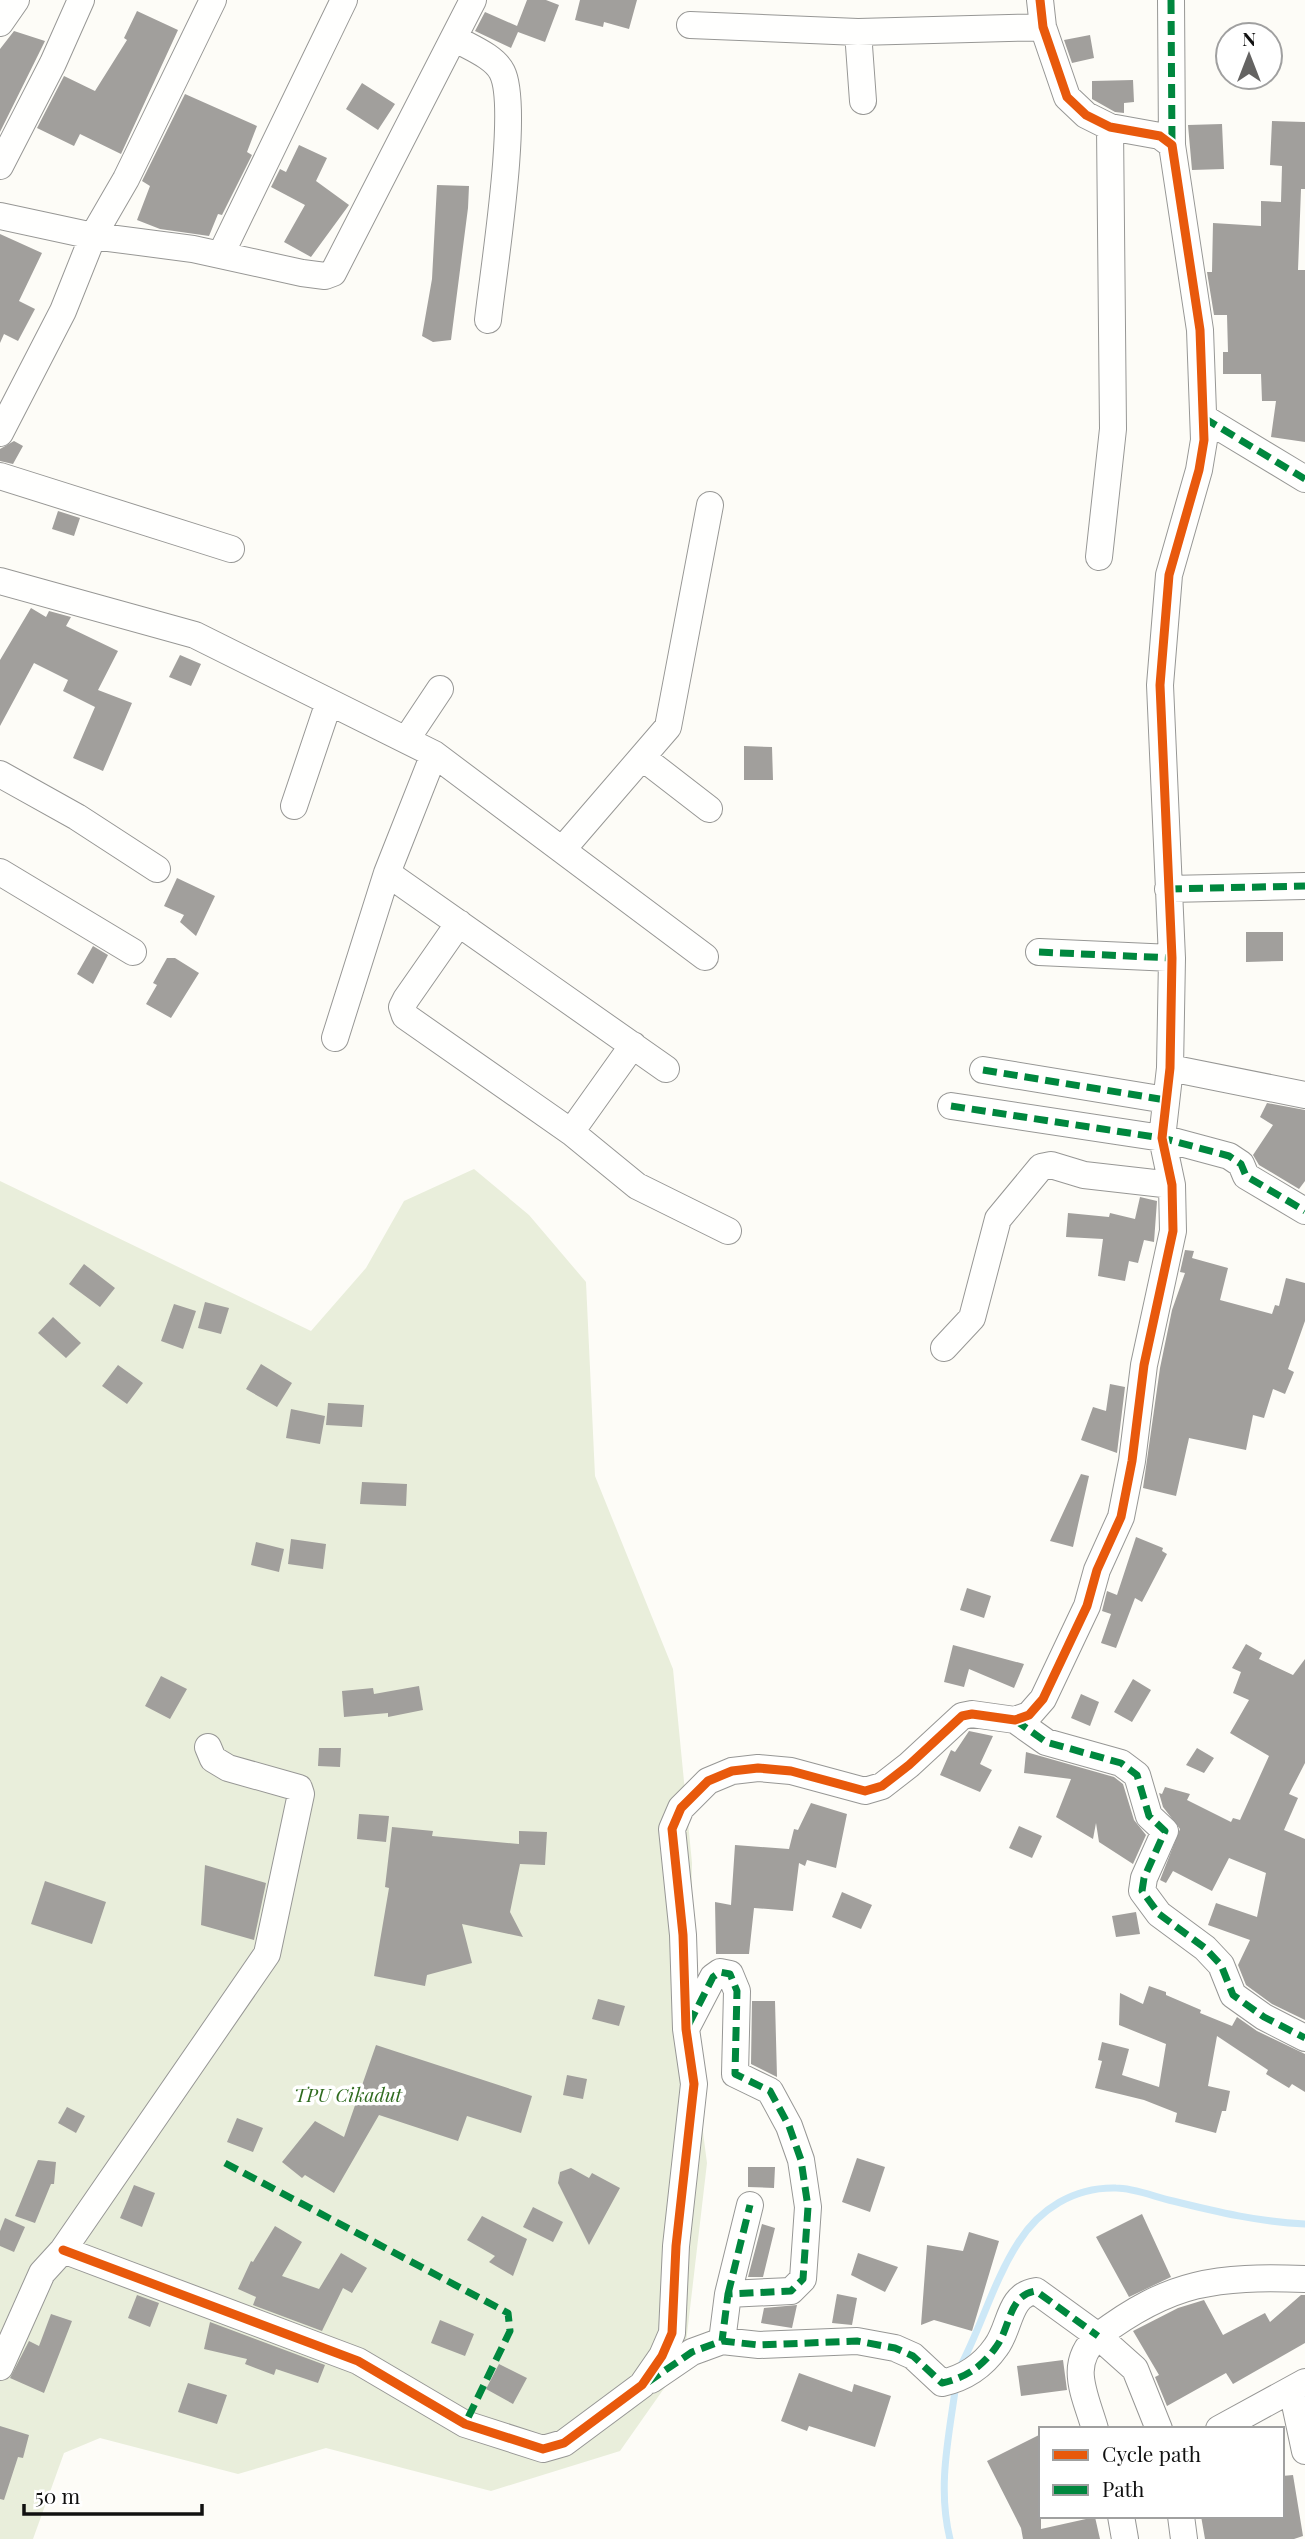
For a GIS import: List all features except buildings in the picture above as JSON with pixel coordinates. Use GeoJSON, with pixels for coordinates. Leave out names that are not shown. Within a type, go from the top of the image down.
{"type":"FeatureCollection","features":[{"type":"Feature","properties":{"kind":"street"},"geometry":{"type":"LineString","coordinates":[[0,23],[16,0]]}},
{"type":"Feature","properties":{"kind":"street"},"geometry":{"type":"LineString","coordinates":[[0,166],[54,63],[80,0]]}},
{"type":"Feature","properties":{"kind":"street"},"geometry":{"type":"LineString","coordinates":[[0,433],[63,311],[93,236],[126,179],[213,0]]}},
{"type":"Feature","properties":{"kind":"street"},"geometry":{"type":"LineString","coordinates":[[221,254],[344,0]]}},
{"type":"Feature","properties":{"kind":"street"},"geometry":{"type":"LineString","coordinates":[[0,215],[93,236],[139,239],[326,276],[338,268],[473,0]]}},
{"type":"Feature","properties":{"kind":"street"},"geometry":{"type":"LineString","coordinates":[[1040,0],[1043,27],[1067,97],[1086,115],[1110,127],[1160,135],[1172,145]]}},
{"type":"Feature","properties":{"kind":"street"},"geometry":{"type":"LineString","coordinates":[[1015,1720],[1029,1715],[1043,1699],[1087,1606],[1097,1570],[1121,1517],[1132,1461],[1144,1366],[1173,1231],[1171,1185],[1162,1138],[1170,1068],[1172,958],[1161,758],[1163,641],[1169,575],[1199,470],[1204,418],[1200,330],[1172,145],[1171,0]]}},
{"type":"Feature","properties":{"kind":"street"},"geometry":{"type":"LineString","coordinates":[[690,25],[859,32],[1043,27]]}},
{"type":"Feature","properties":{"kind":"street"},"geometry":{"type":"LineString","coordinates":[[859,32],[863,101]]}},
{"type":"Feature","properties":{"kind":"street"},"geometry":{"type":"LineString","coordinates":[[454,38],[497,64],[504,75],[508,99],[508,135],[488,320]]}},
{"type":"Feature","properties":{"kind":"street"},"geometry":{"type":"LineString","coordinates":[[1099,557],[1113,429],[1110,127]]}},
{"type":"Feature","properties":{"kind":"street"},"geometry":{"type":"LineString","coordinates":[[1204,418],[1305,480]]}},
{"type":"Feature","properties":{"kind":"street"},"geometry":{"type":"LineString","coordinates":[[0,476],[231,548]]}},
{"type":"Feature","properties":{"kind":"street"},"geometry":{"type":"LineString","coordinates":[[562,850],[668,727],[710,505]]}},
{"type":"Feature","properties":{"kind":"street"},"geometry":{"type":"LineString","coordinates":[[0,581],[195,635],[434,754],[705,957]]}},
{"type":"Feature","properties":{"kind":"street"},"geometry":{"type":"LineString","coordinates":[[406,740],[440,689]]}},
{"type":"Feature","properties":{"kind":"street"},"geometry":{"type":"LineString","coordinates":[[294,806],[329,702]]}},
{"type":"Feature","properties":{"kind":"street"},"geometry":{"type":"LineString","coordinates":[[335,1038],[387,873],[434,754]]}},
{"type":"Feature","properties":{"kind":"street"},"geometry":{"type":"LineString","coordinates":[[643,758],[709,809]]}},
{"type":"Feature","properties":{"kind":"street"},"geometry":{"type":"LineString","coordinates":[[0,774],[77,817],[157,869]]}},
{"type":"Feature","properties":{"kind":"street"},"geometry":{"type":"LineString","coordinates":[[0,872],[133,952]]}},
{"type":"Feature","properties":{"kind":"street"},"geometry":{"type":"LineString","coordinates":[[387,873],[667,1069]]}},
{"type":"Feature","properties":{"kind":"street"},"geometry":{"type":"LineString","coordinates":[[1168,889],[1305,886]]}},
{"type":"Feature","properties":{"kind":"street"},"geometry":{"type":"LineString","coordinates":[[459,923],[406,999],[402,1007],[405,1016],[572,1132],[637,1186],[728,1231]]}},
{"type":"Feature","properties":{"kind":"street"},"geometry":{"type":"LineString","coordinates":[[1039,953],[1172,958]]}},
{"type":"Feature","properties":{"kind":"street"},"geometry":{"type":"LineString","coordinates":[[572,1132],[633,1045]]}},
{"type":"Feature","properties":{"kind":"street"},"geometry":{"type":"LineString","coordinates":[[1170,1068],[1305,1095]]}},
{"type":"Feature","properties":{"kind":"street"},"geometry":{"type":"LineString","coordinates":[[983,1070],[1166,1100]]}},
{"type":"Feature","properties":{"kind":"street"},"geometry":{"type":"LineString","coordinates":[[951,1106],[1162,1138],[1229,1156],[1241,1164],[1246,1176],[1305,1211]]}},
{"type":"Feature","properties":{"kind":"street"},"geometry":{"type":"LineString","coordinates":[[944,1348],[972,1318],[998,1219],[1041,1167],[1051,1165],[1084,1175],[1171,1185]]}},
{"type":"Feature","properties":{"kind":"street"},"geometry":{"type":"LineString","coordinates":[[642,2385],[662,2356],[672,2333],[676,2246],[694,2084],[686,2029],[683,1935],[672,1829],[681,1808],[708,1781],[732,1771],[758,1768],[791,1771],[865,1791],[882,1786],[909,1766],[962,1716],[972,1714],[1015,1720],[1046,1742],[1121,1763],[1137,1775],[1149,1816],[1165,1830],[1144,1878],[1142,1891],[1159,1914],[1205,1948],[1221,1965],[1233,1995],[1264,2017],[1305,2039]]}},
{"type":"Feature","properties":{"kind":"street"},"geometry":{"type":"LineString","coordinates":[[0,2367],[42,2273],[63,2249],[267,1954],[301,1794],[299,1788],[228,1768],[213,1759],[208,1747]]}},
{"type":"Feature","properties":{"kind":"street"},"geometry":{"type":"LineString","coordinates":[[686,2029],[713,1976],[720,1972],[730,1974],[737,1991],[736,2074],[770,2091],[789,2126],[801,2160],[808,2207],[803,2279],[791,2291],[728,2294]]}},
{"type":"Feature","properties":{"kind":"street"},"geometry":{"type":"LineString","coordinates":[[722,2341],[728,2294],[750,2205]]}},
{"type":"Feature","properties":{"kind":"street"},"geometry":{"type":"LineString","coordinates":[[63,2249],[358,2361],[465,2424],[543,2449],[564,2443],[692,2352],[722,2341],[759,2345],[857,2342],[895,2348],[953,2381],[996,2347],[1024,2293],[1036,2291],[1098,2336],[1135,2370],[1158,2427]]}},
{"type":"Feature","properties":{"kind":"street"},"geometry":{"type":"LineString","coordinates":[[1094,2427],[1079,2372],[1082,2354],[1098,2336],[1134,2309],[1174,2292],[1213,2280],[1305,2279]]}},
{"type":"Feature","properties":{"kind":"street"},"geometry":{"type":"LineString","coordinates":[[1223,2427],[1299,2386],[1305,2451]]}},
{"type":"Feature","properties":{"kind":"street"},"geometry":{"type":"LineString","coordinates":[[1122,2518],[1125,2539]]}},
{"type":"Feature","properties":{"kind":"street"},"geometry":{"type":"LineString","coordinates":[[1181,2518],[1184,2539]]}},
{"type":"Feature","properties":{"kind":"green space","name":"TPU Cikadut"},"geometry":{"type":"Polygon","coordinates":[[[474,1169],[529,1215],[586,1282],[595,1476],[673,1669],[692,1863],[689,2024],[707,2163],[684,2360],[620,2451],[491,2491],[326,2448],[238,2474],[100,2438],[64,2453],[33,2539],[0,2539],[0,1181],[311,1331],[366,1268],[404,1201],[474,1169]]]}},
{"type":"Feature","properties":{"kind":"waterway"},"geometry":{"type":"LineString","coordinates":[[959,2369],[1001,2273],[1018,2243],[1047,2210],[1072,2196],[1086,2191],[1123,2188],[1239,2216],[1305,2224]]}},
{"type":"Feature","properties":{"kind":"waterway"},"geometry":{"type":"LineString","coordinates":[[950,2539],[944,2481],[956,2384]]}},
{"type":"Feature","properties":{"kind":"marked path"},"geometry":{"type":"LineString","coordinates":[[1171,0],[1172,145]]}},
{"type":"Feature","properties":{"kind":"marked path"},"geometry":{"type":"LineString","coordinates":[[1204,418],[1305,479]]}},
{"type":"Feature","properties":{"kind":"marked path"},"geometry":{"type":"LineString","coordinates":[[1168,889],[1305,886]]}},
{"type":"Feature","properties":{"kind":"marked path"},"geometry":{"type":"LineString","coordinates":[[1039,952],[1172,958]]}},
{"type":"Feature","properties":{"kind":"marked path"},"geometry":{"type":"LineString","coordinates":[[983,1070],[1166,1100]]}},
{"type":"Feature","properties":{"kind":"marked path"},"geometry":{"type":"LineString","coordinates":[[951,1106],[1162,1138],[1229,1156],[1241,1164],[1246,1176],[1305,1211]]}},
{"type":"Feature","properties":{"kind":"marked path"},"geometry":{"type":"LineString","coordinates":[[1015,1720],[1046,1742],[1121,1763],[1137,1775],[1149,1816],[1165,1831],[1144,1878],[1142,1891],[1159,1914],[1205,1948],[1221,1965],[1233,1995],[1264,2017],[1305,2038]]}},
{"type":"Feature","properties":{"kind":"marked path"},"geometry":{"type":"LineString","coordinates":[[689,2024],[713,1977],[720,1972],[730,1974],[737,1991],[735,2074],[770,2091],[789,2126],[801,2160],[808,2207],[803,2279],[791,2291],[728,2294],[722,2341]]}},
{"type":"Feature","properties":{"kind":"marked path"},"geometry":{"type":"LineString","coordinates":[[225,2163],[508,2313],[510,2331],[465,2424]]}},
{"type":"Feature","properties":{"kind":"marked path"},"geometry":{"type":"LineString","coordinates":[[728,2294],[750,2205]]}},
{"type":"Feature","properties":{"kind":"marked path"},"geometry":{"type":"LineString","coordinates":[[648,2382],[692,2352],[722,2341],[759,2345],[857,2341],[895,2348],[913,2356],[942,2383],[966,2375],[979,2366],[1001,2339],[1015,2305],[1027,2294],[1036,2291],[1098,2336]]}},
{"type":"Feature","properties":{"kind":"cycle path"},"geometry":{"type":"LineString","coordinates":[[63,2250],[358,2361],[465,2424],[543,2449],[564,2443],[642,2385],[662,2356],[672,2333],[676,2246],[694,2084],[686,2029],[683,1935],[672,1829],[681,1808],[708,1781],[732,1771],[758,1768],[791,1771],[865,1791],[882,1786],[962,1716],[972,1714],[1015,1720],[1029,1715],[1043,1699],[1087,1606],[1097,1570],[1121,1517],[1132,1461],[1144,1365],[1173,1231],[1172,1185],[1162,1138],[1170,1068],[1172,958],[1160,685],[1169,575],[1199,470],[1204,440],[1200,330],[1172,145],[1160,136],[1110,127],[1086,115],[1067,97],[1043,27],[1040,0]]}}]}
